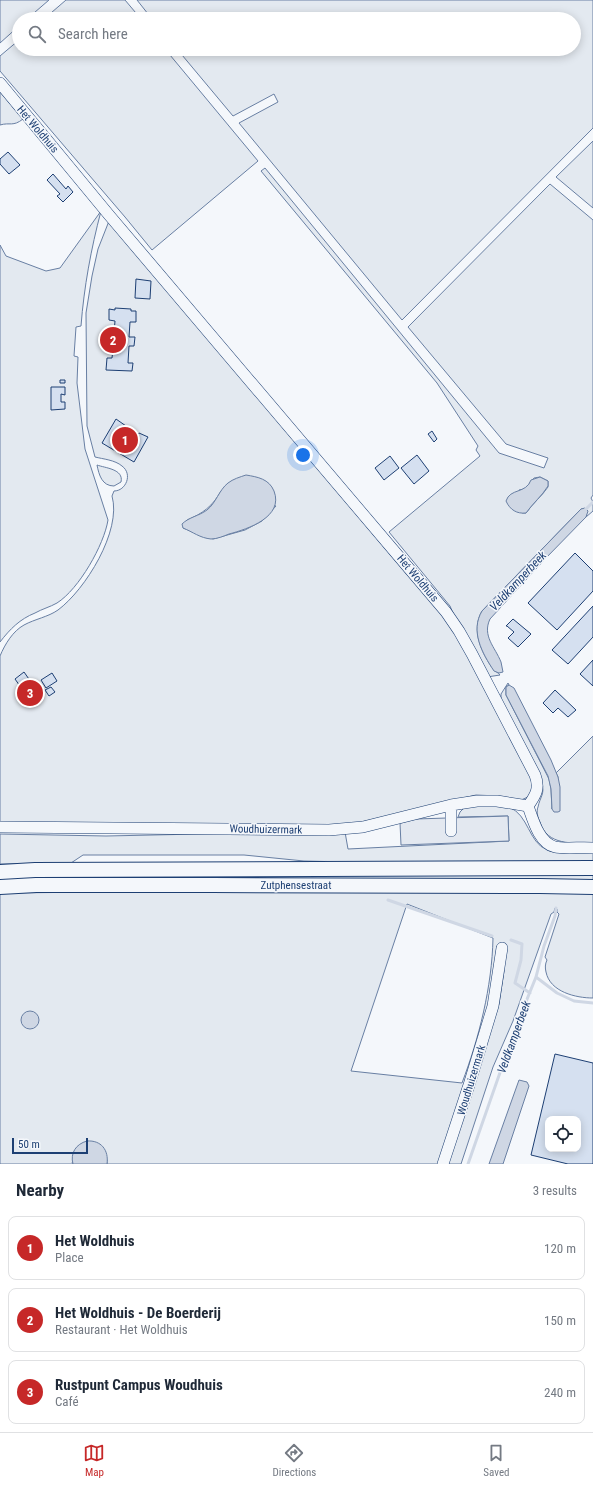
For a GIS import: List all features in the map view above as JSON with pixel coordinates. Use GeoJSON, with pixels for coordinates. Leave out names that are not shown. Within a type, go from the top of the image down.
{"type":"FeatureCollection","features":[{"type":"Feature","properties":{"kind":"main road","name":"Zutphensestraat"},"geometry":{"type":"LineString","coordinates":[[0,872],[43,870],[593,868]]}},
{"type":"Feature","properties":{"kind":"main road","name":"Zutphensestraat"},"geometry":{"type":"LineString","coordinates":[[0,886],[235,885],[593,887]]}},
{"type":"Feature","properties":{"kind":"street","name":"Het Woldhuis"},"geometry":{"type":"LineString","coordinates":[[0,83],[446,612],[464,640],[535,775],[538,790],[536,796],[528,806]]}},
{"type":"Feature","properties":{"kind":"street","name":"Woudhuizermark"},"geometry":{"type":"LineString","coordinates":[[0,827],[329,830],[363,827],[450,805],[477,801],[490,801],[528,806]]}},
{"type":"Feature","properties":{"kind":"street"},"geometry":{"type":"LineString","coordinates":[[450,805],[451,831]]}},
{"type":"Feature","properties":{"kind":"street"},"geometry":{"type":"LineString","coordinates":[[528,806],[540,834],[546,842],[555,847],[593,848]]}},
{"type":"Feature","properties":{"kind":"street","name":"Woudhuizermark"},"geometry":{"type":"LineString","coordinates":[[443,1164],[491,1013],[498,980],[502,948]]}},
{"type":"Feature","properties":{"kind":"shaded area"},"geometry":{"type":"Polygon","coordinates":[[[0,0],[49,0],[35,12],[12,12],[12,32],[0,43],[0,0]]]}},
{"type":"Feature","properties":{"kind":"shaded area"},"geometry":{"type":"Polygon","coordinates":[[[66,0],[125,0],[135,12],[52,12],[66,0]]]}},
{"type":"Feature","properties":{"kind":"shaded area"},"geometry":{"type":"Polygon","coordinates":[[[137,0],[593,0],[593,128],[402,320],[239,123],[278,102],[274,94],[233,116],[183,56],[581,56],[581,12],[146,12],[137,0]]]}},
{"type":"Feature","properties":{"kind":"shaded area"},"geometry":{"type":"Polygon","coordinates":[[[12,46],[12,56],[171,56],[258,161],[152,250],[0,71],[0,56],[12,46]]]}},
{"type":"Feature","properties":{"kind":"shaded area"},"geometry":{"type":"Polygon","coordinates":[[[0,92],[23,119],[14,124],[0,125],[0,92]]]}},
{"type":"Feature","properties":{"kind":"shaded area"},"geometry":{"type":"Polygon","coordinates":[[[593,141],[593,208],[556,177],[593,141]]]}},
{"type":"Feature","properties":{"kind":"shaded area"},"geometry":{"type":"Polygon","coordinates":[[[265,168],[499,453],[544,468],[548,458],[506,444],[408,327],[550,184],[593,220],[593,495],[591,498],[593,502],[593,511],[586,517],[587,516],[584,509],[581,509],[482,611],[477,626],[479,641],[481,648],[489,662],[494,670],[500,675],[487,677],[458,625],[450,606],[389,532],[480,456],[476,450],[478,446],[437,383],[261,171],[265,168]],[[540,477],[534,478],[525,489],[519,490],[522,513],[526,513],[546,490],[548,487],[548,481],[540,477]]]}},
{"type":"Feature","properties":{"kind":"shaded area"},"geometry":{"type":"Polygon","coordinates":[[[101,211],[88,268],[81,326],[76,327],[74,356],[78,357],[77,383],[85,449],[108,520],[106,530],[96,554],[74,588],[57,603],[20,621],[0,642],[0,245],[6,256],[46,271],[60,268],[101,211]]]}},
{"type":"Feature","properties":{"kind":"shaded area"},"geometry":{"type":"Polygon","coordinates":[[[109,221],[409,577],[444,616],[461,643],[533,778],[533,789],[528,797],[521,800],[498,796],[476,795],[349,825],[0,824],[0,656],[7,642],[16,631],[24,625],[58,610],[79,589],[90,574],[99,559],[112,526],[114,510],[112,496],[114,491],[122,488],[127,482],[127,473],[122,466],[112,461],[95,457],[87,426],[86,313],[98,249],[109,221]],[[221,491],[211,505],[198,515],[187,520],[183,528],[213,539],[245,530],[262,521],[276,506],[221,491]]]}},
{"type":"Feature","properties":{"kind":"shaded area"},"geometry":{"type":"Polygon","coordinates":[[[97,465],[109,468],[120,474],[121,482],[114,486],[110,486],[104,482],[100,476],[97,465]]]}},
{"type":"Feature","properties":{"kind":"shaded area"},"geometry":{"type":"Polygon","coordinates":[[[508,683],[509,685],[506,687],[506,695],[549,779],[552,809],[558,777],[556,773],[593,736],[593,843],[562,842],[548,835],[543,830],[537,813],[543,793],[542,783],[501,705],[501,694],[508,683]]]}},
{"type":"Feature","properties":{"kind":"shaded area"},"geometry":{"type":"Polygon","coordinates":[[[494,805],[509,807],[521,816],[536,841],[547,850],[552,852],[570,853],[593,852],[593,862],[351,862],[304,861],[244,855],[83,855],[71,863],[0,864],[0,834],[106,836],[345,832],[348,849],[509,841],[508,816],[458,817],[460,812],[466,806],[494,805]]]}},
{"type":"Feature","properties":{"kind":"shaded area"},"geometry":{"type":"Polygon","coordinates":[[[508,816],[509,841],[401,845],[400,823],[416,819],[508,816]]]}},
{"type":"Feature","properties":{"kind":"shaded area"},"geometry":{"type":"Polygon","coordinates":[[[593,874],[593,881],[0,882],[0,878],[45,876],[593,874]]]}},
{"type":"Feature","properties":{"kind":"shaded area"},"geometry":{"type":"Polygon","coordinates":[[[211,891],[593,892],[593,998],[572,995],[558,989],[548,979],[545,969],[547,960],[545,957],[559,914],[555,908],[554,912],[551,914],[513,1021],[493,1067],[461,1164],[447,1164],[499,1004],[504,971],[497,946],[490,1002],[439,1164],[107,1164],[107,1160],[72,1162],[73,1164],[0,1164],[0,893],[211,891]],[[407,904],[351,1071],[462,1083],[484,1012],[490,975],[493,938],[407,904]]]}},
{"type":"Feature","properties":{"kind":"water"},"geometry":{"type":"Polygon","coordinates":[[[246,475],[263,479],[272,487],[276,500],[274,508],[269,515],[245,529],[213,539],[203,537],[183,528],[182,524],[210,507],[228,483],[234,479],[246,475]]]}},
{"type":"Feature","properties":{"kind":"water"},"geometry":{"type":"Polygon","coordinates":[[[540,477],[548,481],[548,486],[526,513],[520,513],[512,509],[506,501],[508,497],[526,487],[531,480],[540,477]]]}},
{"type":"Feature","properties":{"kind":"water"},"geometry":{"type":"Polygon","coordinates":[[[585,508],[588,511],[586,517],[490,619],[488,625],[488,636],[501,662],[503,672],[499,673],[494,671],[485,657],[477,634],[477,626],[482,611],[581,509],[585,508]]]}},
{"type":"Feature","properties":{"kind":"water"},"geometry":{"type":"Polygon","coordinates":[[[509,685],[514,688],[551,760],[558,777],[560,787],[560,811],[558,812],[554,812],[552,809],[551,789],[548,776],[506,695],[506,687],[509,685]]]}},
{"type":"Feature","properties":{"kind":"water"},"geometry":{"type":"Polygon","coordinates":[[[26,1011],[34,1011],[39,1016],[37,1027],[34,1029],[26,1029],[21,1024],[21,1016],[26,1011]]]}},
{"type":"Feature","properties":{"kind":"water"},"geometry":{"type":"Polygon","coordinates":[[[519,1080],[527,1082],[529,1086],[503,1164],[489,1164],[519,1080]]]}},
{"type":"Feature","properties":{"kind":"water"},"geometry":{"type":"Polygon","coordinates":[[[87,1141],[96,1142],[103,1147],[107,1154],[107,1164],[73,1164],[73,1153],[80,1144],[87,1141]]]}},
{"type":"Feature","properties":{"kind":"building"},"geometry":{"type":"Polygon","coordinates":[[[8,152],[20,165],[9,174],[0,164],[0,159],[8,152]]]}},
{"type":"Feature","properties":{"kind":"building"},"geometry":{"type":"Polygon","coordinates":[[[53,174],[66,189],[68,186],[73,192],[63,202],[57,196],[60,194],[47,180],[53,174]]]}},
{"type":"Feature","properties":{"kind":"building"},"geometry":{"type":"Polygon","coordinates":[[[136,279],[151,281],[150,299],[135,298],[136,279]]]}},
{"type":"Feature","properties":{"kind":"building"},"geometry":{"type":"Polygon","coordinates":[[[115,308],[131,309],[131,311],[136,311],[136,322],[130,322],[129,337],[135,337],[134,346],[129,346],[128,363],[133,363],[132,371],[106,370],[107,358],[112,358],[113,349],[107,349],[108,332],[114,333],[115,321],[109,320],[109,309],[115,310],[115,308]]]}},
{"type":"Feature","properties":{"kind":"building"},"geometry":{"type":"Polygon","coordinates":[[[60,380],[65,380],[65,383],[60,383],[60,380]]]}},
{"type":"Feature","properties":{"kind":"building"},"geometry":{"type":"Polygon","coordinates":[[[51,387],[65,387],[65,395],[61,394],[61,402],[65,402],[65,409],[51,410],[51,387]]]}},
{"type":"Feature","properties":{"kind":"building"},"geometry":{"type":"Polygon","coordinates":[[[116,419],[126,426],[124,429],[137,436],[139,433],[148,437],[134,462],[102,443],[116,419]]]}},
{"type":"Feature","properties":{"kind":"building"},"geometry":{"type":"Polygon","coordinates":[[[432,431],[437,439],[434,442],[428,434],[432,431]]]}},
{"type":"Feature","properties":{"kind":"building"},"geometry":{"type":"Polygon","coordinates":[[[417,455],[429,471],[414,484],[401,468],[417,455]]]}},
{"type":"Feature","properties":{"kind":"building"},"geometry":{"type":"Polygon","coordinates":[[[390,456],[399,468],[384,480],[375,468],[390,456]]]}},
{"type":"Feature","properties":{"kind":"building"},"geometry":{"type":"Polygon","coordinates":[[[575,553],[593,571],[593,591],[557,630],[528,603],[575,553]]]}},
{"type":"Feature","properties":{"kind":"building"},"geometry":{"type":"Polygon","coordinates":[[[593,606],[593,637],[568,664],[552,650],[593,606]]]}},
{"type":"Feature","properties":{"kind":"building"},"geometry":{"type":"Polygon","coordinates":[[[513,619],[531,634],[518,647],[508,638],[514,632],[506,626],[513,619]]]}},
{"type":"Feature","properties":{"kind":"building"},"geometry":{"type":"Polygon","coordinates":[[[593,660],[593,686],[580,674],[593,660]]]}},
{"type":"Feature","properties":{"kind":"building"},"geometry":{"type":"Polygon","coordinates":[[[24,672],[31,682],[31,685],[25,689],[22,689],[15,679],[24,672]]]}},
{"type":"Feature","properties":{"kind":"building"},"geometry":{"type":"Polygon","coordinates":[[[52,673],[57,681],[46,688],[41,680],[52,673]]]}},
{"type":"Feature","properties":{"kind":"building"},"geometry":{"type":"Polygon","coordinates":[[[51,687],[55,692],[49,696],[45,690],[51,687]]]}},
{"type":"Feature","properties":{"kind":"building"},"geometry":{"type":"Polygon","coordinates":[[[555,690],[576,710],[568,717],[558,708],[553,713],[543,703],[555,690]]]}},
{"type":"Feature","properties":{"kind":"building"},"geometry":{"type":"Polygon","coordinates":[[[555,1054],[593,1063],[593,1164],[568,1164],[531,1155],[555,1054]]]}},
{"type":"Feature","properties":{"kind":"waterway","name":"Veldkamperbeek"},"geometry":{"type":"LineString","coordinates":[[583,512],[593,502]]}},
{"type":"Feature","properties":{"kind":"waterway"},"geometry":{"type":"LineString","coordinates":[[388,900],[492,936]]}},
{"type":"Feature","properties":{"kind":"waterway","name":"Veldkamperbeek"},"geometry":{"type":"LineString","coordinates":[[468,1164],[517,1024],[536,977],[544,946],[555,916],[556,908]]}},
{"type":"Feature","properties":{"kind":"waterway"},"geometry":{"type":"LineString","coordinates":[[511,940],[522,944],[521,960],[515,983],[530,993]]}},
{"type":"Feature","properties":{"kind":"waterway"},"geometry":{"type":"LineString","coordinates":[[536,977],[557,993],[574,1001],[593,1003]]}},
{"type":"Feature","properties":{"kind":"place","name":"Het Woldhuis - De Boerderij"},"geometry":{"type":"Point","coordinates":[113,340]}},
{"type":"Feature","properties":{"kind":"place","name":"Het Woldhuis"},"geometry":{"type":"Point","coordinates":[125,440]}},
{"type":"Feature","properties":{"kind":"place","name":"Rustpunt Campus Woudhuis"},"geometry":{"type":"Point","coordinates":[30,693]}}]}
